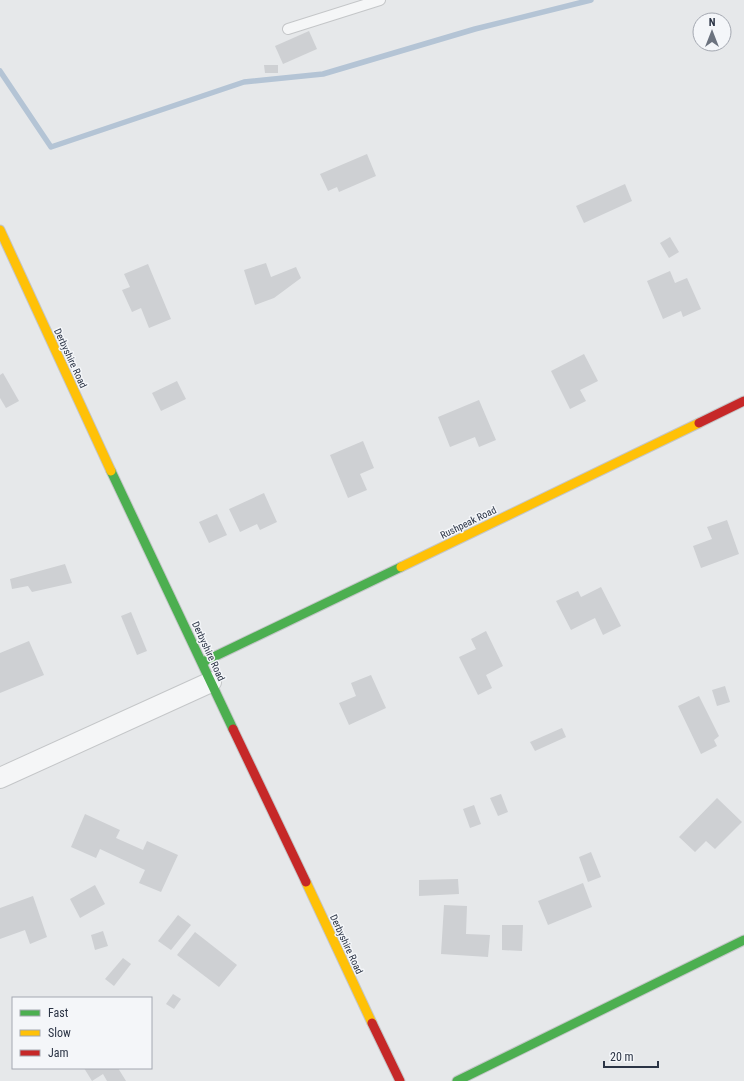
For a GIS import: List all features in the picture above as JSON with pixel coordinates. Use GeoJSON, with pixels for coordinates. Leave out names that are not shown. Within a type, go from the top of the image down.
{"type":"FeatureCollection","features":[{"type":"Feature","properties":{"kind":"street","name":"Derbyshire Road"},"geometry":{"type":"LineString","coordinates":[[0,230],[89,425],[400,1081]]}},
{"type":"Feature","properties":{"kind":"street","name":"Rushpeak Road"},"geometry":{"type":"LineString","coordinates":[[202,662],[744,401]]}},
{"type":"Feature","properties":{"kind":"street"},"geometry":{"type":"LineString","coordinates":[[0,778],[211,682]]}},
{"type":"Feature","properties":{"kind":"street"},"geometry":{"type":"LineString","coordinates":[[457,1081],[744,940]]}},
{"type":"Feature","properties":{"kind":"lane"},"geometry":{"type":"LineString","coordinates":[[288,30],[380,0]]}},
{"type":"Feature","properties":{"kind":"building"},"geometry":{"type":"Polygon","coordinates":[[[309,31],[317,49],[283,64],[275,46],[309,31]]]}},
{"type":"Feature","properties":{"kind":"building"},"geometry":{"type":"Polygon","coordinates":[[[264,65],[278,65],[278,73],[265,73],[264,65]]]}},
{"type":"Feature","properties":{"kind":"building"},"geometry":{"type":"Polygon","coordinates":[[[367,154],[376,176],[339,192],[337,187],[328,191],[320,174],[367,154]]]}},
{"type":"Feature","properties":{"kind":"building"},"geometry":{"type":"Polygon","coordinates":[[[625,184],[632,201],[584,223],[576,206],[625,184]]]}},
{"type":"Feature","properties":{"kind":"building"},"geometry":{"type":"Polygon","coordinates":[[[670,237],[679,252],[669,258],[660,243],[670,237]]]}},
{"type":"Feature","properties":{"kind":"building"},"geometry":{"type":"Polygon","coordinates":[[[266,263],[271,277],[296,267],[301,278],[274,298],[255,305],[244,270],[266,263]]]}},
{"type":"Feature","properties":{"kind":"building"},"geometry":{"type":"Polygon","coordinates":[[[148,264],[171,319],[149,328],[141,308],[132,312],[122,290],[130,287],[124,274],[148,264]]]}},
{"type":"Feature","properties":{"kind":"building"},"geometry":{"type":"Polygon","coordinates":[[[670,271],[675,283],[687,278],[701,309],[683,317],[681,311],[663,319],[647,281],[670,271]]]}},
{"type":"Feature","properties":{"kind":"building"},"geometry":{"type":"Polygon","coordinates":[[[584,354],[598,381],[580,390],[586,401],[570,409],[551,371],[584,354]]]}},
{"type":"Feature","properties":{"kind":"building"},"geometry":{"type":"Polygon","coordinates":[[[3,373],[19,401],[6,408],[0,398],[0,375],[3,373]]]}},
{"type":"Feature","properties":{"kind":"building"},"geometry":{"type":"Polygon","coordinates":[[[177,381],[186,399],[161,411],[152,393],[177,381]]]}},
{"type":"Feature","properties":{"kind":"building"},"geometry":{"type":"Polygon","coordinates":[[[479,400],[496,440],[479,447],[475,437],[450,447],[438,417],[479,400]]]}},
{"type":"Feature","properties":{"kind":"building"},"geometry":{"type":"Polygon","coordinates":[[[363,441],[374,468],[360,474],[367,490],[348,498],[330,455],[363,441]]]}},
{"type":"Feature","properties":{"kind":"building"},"geometry":{"type":"Polygon","coordinates":[[[264,493],[277,522],[260,530],[257,524],[240,532],[229,509],[264,493]]]}},
{"type":"Feature","properties":{"kind":"building"},"geometry":{"type":"Polygon","coordinates":[[[217,514],[227,535],[209,543],[199,522],[217,514]]]}},
{"type":"Feature","properties":{"kind":"building"},"geometry":{"type":"Polygon","coordinates":[[[727,520],[739,554],[701,568],[693,546],[712,539],[707,527],[727,520]]]}},
{"type":"Feature","properties":{"kind":"building"},"geometry":{"type":"Polygon","coordinates":[[[65,564],[72,583],[32,592],[28,586],[12,589],[10,579],[65,564]]]}},
{"type":"Feature","properties":{"kind":"building"},"geometry":{"type":"Polygon","coordinates":[[[601,587],[621,626],[603,635],[595,618],[571,630],[556,601],[578,591],[581,597],[601,587]]]}},
{"type":"Feature","properties":{"kind":"building"},"geometry":{"type":"Polygon","coordinates":[[[131,612],[147,651],[137,655],[121,616],[131,612]]]}},
{"type":"Feature","properties":{"kind":"building"},"geometry":{"type":"Polygon","coordinates":[[[486,631],[503,666],[486,675],[492,688],[478,695],[459,657],[476,649],[471,639],[486,631]]]}},
{"type":"Feature","properties":{"kind":"building"},"geometry":{"type":"Polygon","coordinates":[[[29,641],[44,675],[0,693],[0,653],[29,641]]]}},
{"type":"Feature","properties":{"kind":"building"},"geometry":{"type":"Polygon","coordinates":[[[371,675],[386,708],[349,725],[339,703],[356,696],[351,683],[371,675]]]}},
{"type":"Feature","properties":{"kind":"building"},"geometry":{"type":"Polygon","coordinates":[[[725,686],[730,702],[717,706],[712,690],[725,686]]]}},
{"type":"Feature","properties":{"kind":"building"},"geometry":{"type":"Polygon","coordinates":[[[699,696],[719,736],[714,740],[717,746],[701,754],[678,706],[699,696]]]}},
{"type":"Feature","properties":{"kind":"building"},"geometry":{"type":"Polygon","coordinates":[[[562,728],[566,737],[535,751],[530,742],[562,728]]]}},
{"type":"Feature","properties":{"kind":"building"},"geometry":{"type":"Polygon","coordinates":[[[501,794],[508,812],[498,816],[490,798],[501,794]]]}},
{"type":"Feature","properties":{"kind":"building"},"geometry":{"type":"Polygon","coordinates":[[[717,798],[742,822],[715,849],[706,841],[695,852],[679,837],[717,798]]]}},
{"type":"Feature","properties":{"kind":"building"},"geometry":{"type":"Polygon","coordinates":[[[474,805],[481,824],[470,828],[463,809],[474,805]]]}},
{"type":"Feature","properties":{"kind":"building"},"geometry":{"type":"Polygon","coordinates":[[[85,814],[120,830],[116,838],[143,850],[147,841],[178,855],[161,892],[139,883],[145,870],[100,849],[96,858],[71,847],[85,814]]]}},
{"type":"Feature","properties":{"kind":"building"},"geometry":{"type":"Polygon","coordinates":[[[591,852],[601,877],[588,882],[579,857],[591,852]]]}},
{"type":"Feature","properties":{"kind":"building"},"geometry":{"type":"Polygon","coordinates":[[[458,879],[459,894],[419,896],[419,880],[458,879]]]}},
{"type":"Feature","properties":{"kind":"building"},"geometry":{"type":"Polygon","coordinates":[[[583,883],[592,907],[548,925],[538,901],[583,883]]]}},
{"type":"Feature","properties":{"kind":"building"},"geometry":{"type":"Polygon","coordinates":[[[95,885],[105,904],[80,918],[70,899],[95,885]]]}},
{"type":"Feature","properties":{"kind":"building"},"geometry":{"type":"Polygon","coordinates":[[[33,896],[47,937],[30,944],[25,930],[0,939],[0,908],[33,896]]]}},
{"type":"Feature","properties":{"kind":"building"},"geometry":{"type":"Polygon","coordinates":[[[444,905],[467,906],[466,934],[490,935],[488,957],[441,954],[444,905]]]}},
{"type":"Feature","properties":{"kind":"building"},"geometry":{"type":"Polygon","coordinates":[[[178,915],[191,925],[171,950],[158,941],[178,915]]]}},
{"type":"Feature","properties":{"kind":"building"},"geometry":{"type":"Polygon","coordinates":[[[502,925],[523,925],[522,951],[502,950],[502,925]]]}},
{"type":"Feature","properties":{"kind":"building"},"geometry":{"type":"Polygon","coordinates":[[[103,931],[108,946],[95,950],[91,935],[103,931]]]}},
{"type":"Feature","properties":{"kind":"building"},"geometry":{"type":"Polygon","coordinates":[[[195,932],[237,965],[219,987],[177,955],[195,932]]]}},
{"type":"Feature","properties":{"kind":"building"},"geometry":{"type":"Polygon","coordinates":[[[123,958],[131,964],[114,986],[105,979],[123,958]]]}},
{"type":"Feature","properties":{"kind":"building"},"geometry":{"type":"Polygon","coordinates":[[[173,994],[181,999],[174,1009],[166,1004],[173,994]]]}},
{"type":"Feature","properties":{"kind":"building"},"geometry":{"type":"Polygon","coordinates":[[[85,1069],[119,1069],[126,1081],[107,1081],[103,1074],[92,1081],[85,1069]]]}},
{"type":"Feature","properties":{"kind":"waterway"},"geometry":{"type":"LineString","coordinates":[[0,71],[51,147],[244,82],[323,74],[475,29],[591,0]]}},
{"type":"Feature","properties":{"kind":"traffic: fast"},"geometry":{"type":"LineString","coordinates":[[111,471],[233,729]]}},
{"type":"Feature","properties":{"kind":"traffic: fast"},"geometry":{"type":"LineString","coordinates":[[203,662],[401,567]]}},
{"type":"Feature","properties":{"kind":"traffic: fast"},"geometry":{"type":"LineString","coordinates":[[457,1081],[744,940]]}},
{"type":"Feature","properties":{"kind":"traffic: slow"},"geometry":{"type":"LineString","coordinates":[[0,230],[111,471]]}},
{"type":"Feature","properties":{"kind":"traffic: slow"},"geometry":{"type":"LineString","coordinates":[[401,567],[699,423]]}},
{"type":"Feature","properties":{"kind":"traffic: slow"},"geometry":{"type":"LineString","coordinates":[[306,882],[372,1023]]}},
{"type":"Feature","properties":{"kind":"traffic: jam"},"geometry":{"type":"LineString","coordinates":[[699,423],[744,401]]}},
{"type":"Feature","properties":{"kind":"traffic: jam"},"geometry":{"type":"LineString","coordinates":[[233,729],[306,882]]}},
{"type":"Feature","properties":{"kind":"traffic: jam"},"geometry":{"type":"LineString","coordinates":[[372,1023],[400,1081]]}}]}
